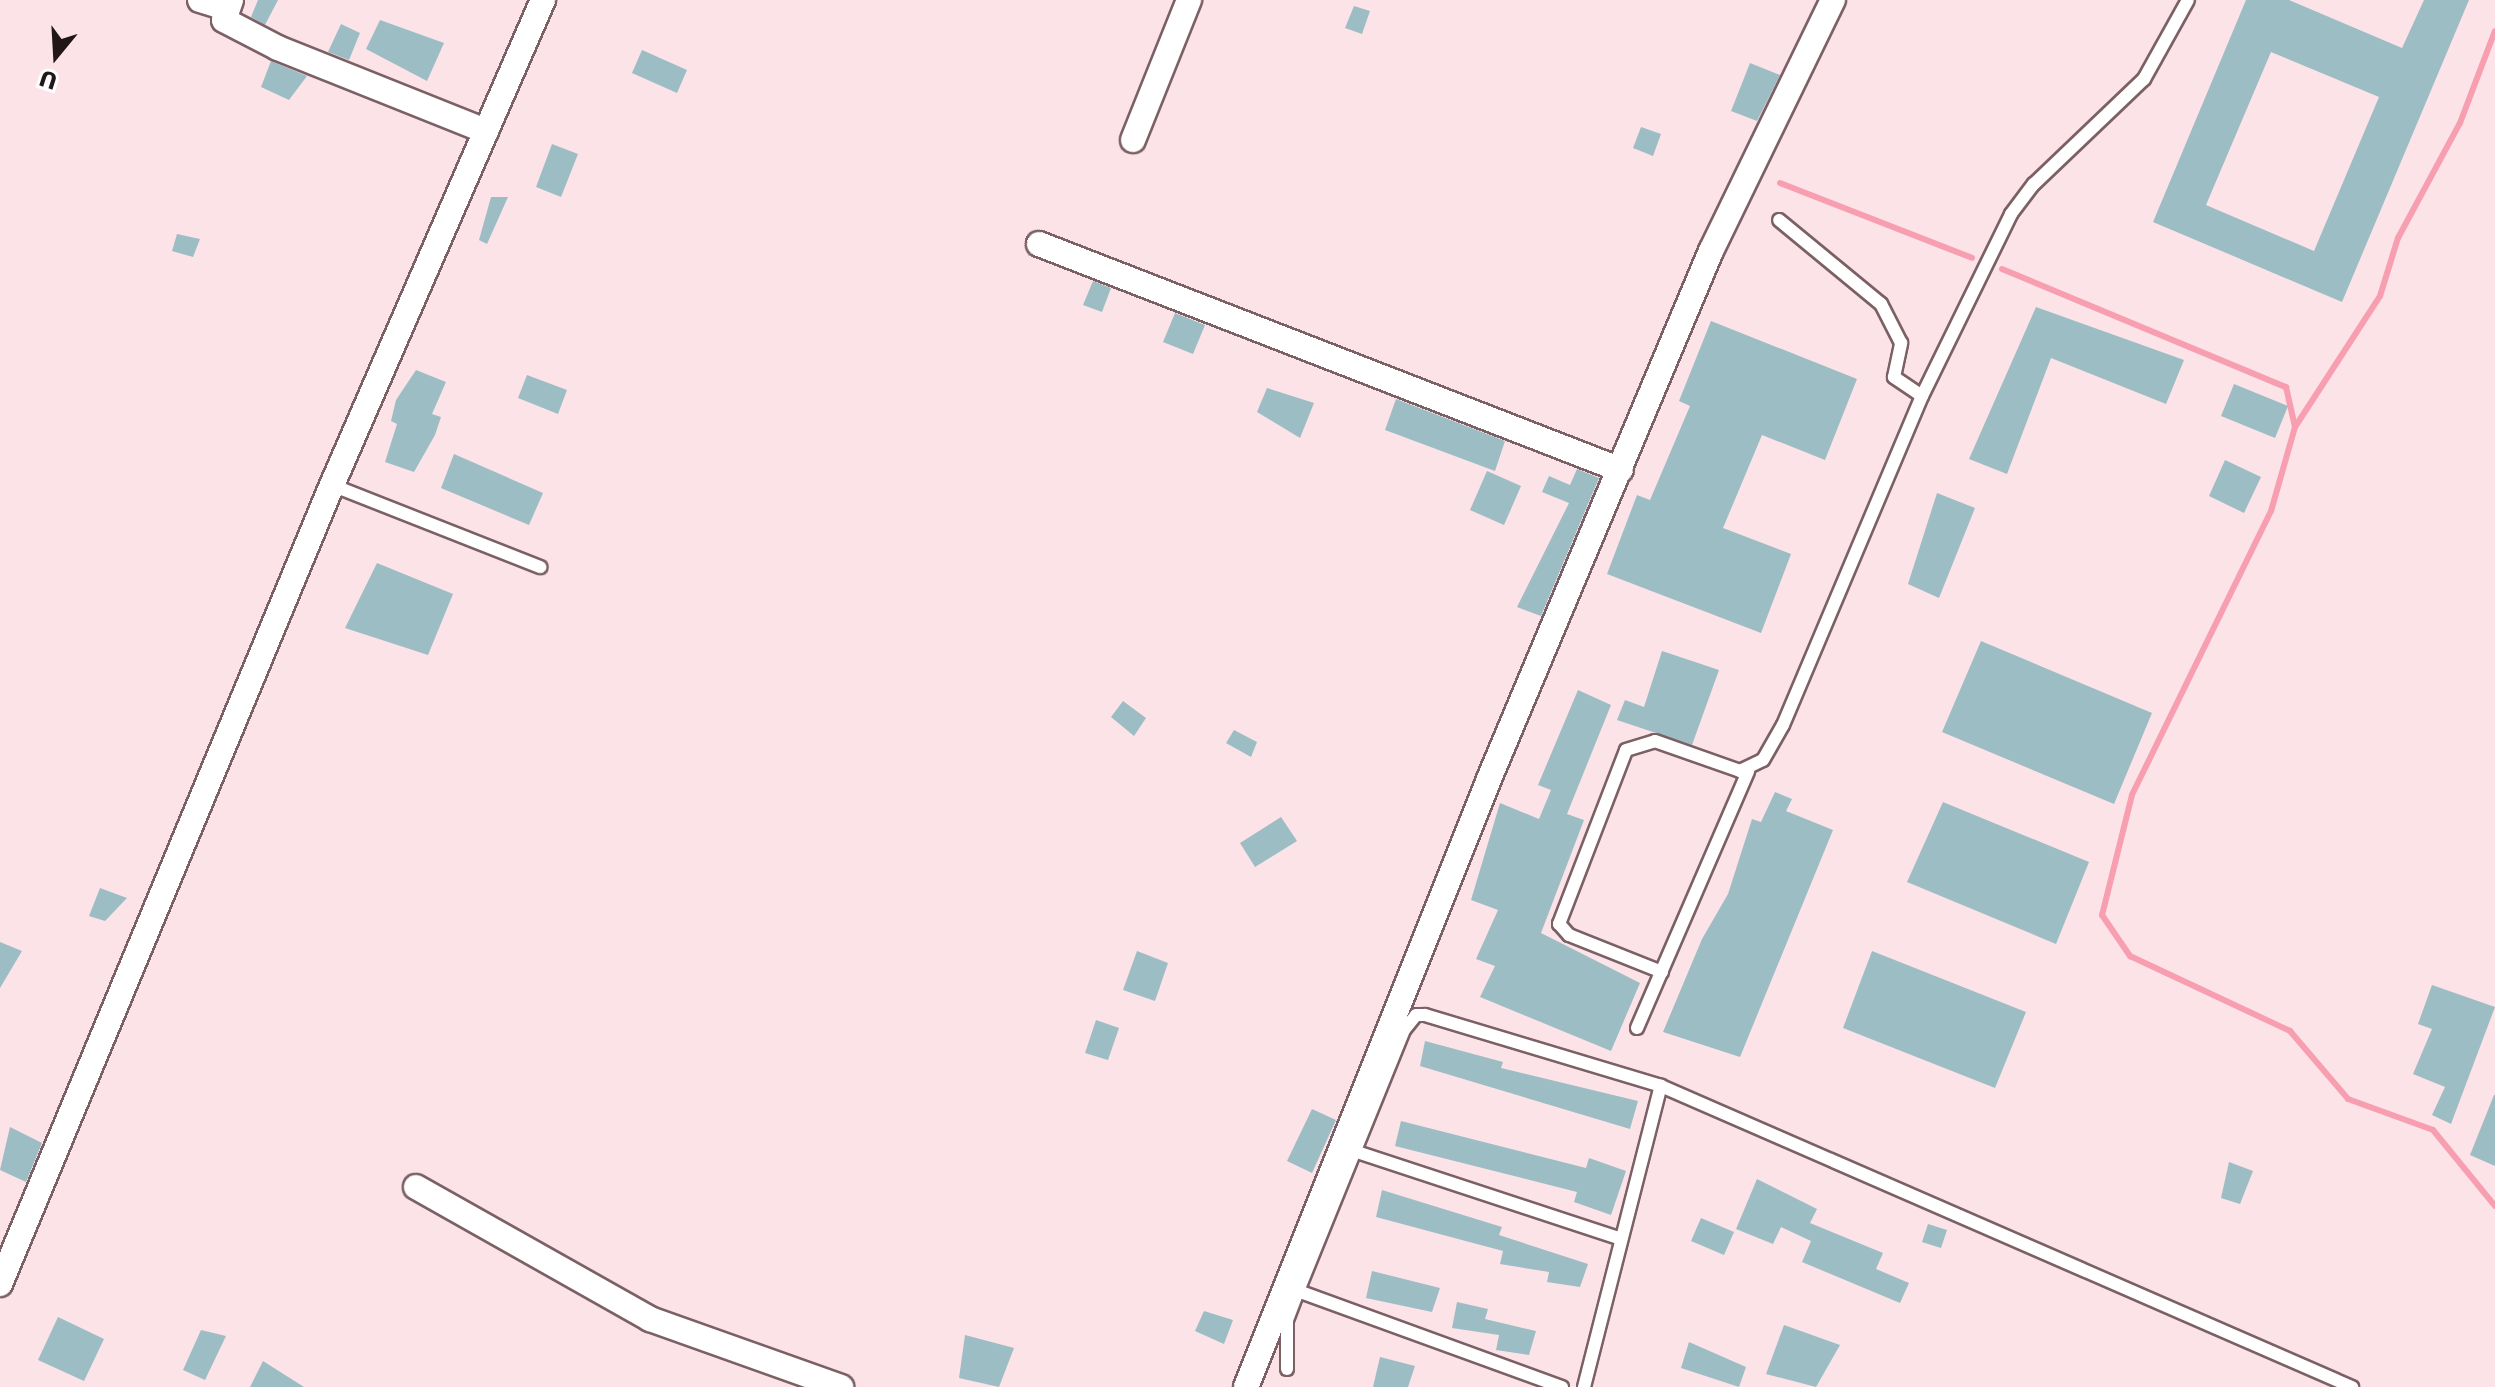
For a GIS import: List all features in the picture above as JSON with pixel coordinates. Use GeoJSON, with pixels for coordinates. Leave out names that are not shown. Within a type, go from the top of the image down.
{"type":"FeatureCollection","features":[{"type":"Feature","properties":{"kind":"street"},"geometry":{"type":"LineString","coordinates":[[200,0],[229,4],[224,20],[278,48],[486,131]]}},
{"type":"Feature","properties":{"kind":"street"},"geometry":{"type":"LineString","coordinates":[[0,1284],[332,485],[543,0]]}},
{"type":"Feature","properties":{"kind":"street"},"geometry":{"type":"LineString","coordinates":[[1133,140],[1189,0]]}},
{"type":"Feature","properties":{"kind":"street"},"geometry":{"type":"LineString","coordinates":[[1246,1387],[1489,779],[1732,203],[1780,119],[1833,0]]}},
{"type":"Feature","properties":{"kind":"street"},"geometry":{"type":"LineString","coordinates":[[1039,244],[1621,470]]}},
{"type":"Feature","properties":{"kind":"street"},"geometry":{"type":"LineString","coordinates":[[416,1187],[650,1319],[841,1387]]}},
{"type":"Feature","properties":{"kind":"lane"},"geometry":{"type":"LineString","coordinates":[[1637,1028],[1748,771],[1775,745],[1922,396],[1978,279],[2034,184],[2144,79],[2188,0]]}},
{"type":"Feature","properties":{"kind":"lane"},"geometry":{"type":"LineString","coordinates":[[1779,220],[1881,304],[1901,343],[1894,377],[1922,396]]}},
{"type":"Feature","properties":{"kind":"lane"},"geometry":{"type":"LineString","coordinates":[[332,485],[540,567]]}},
{"type":"Feature","properties":{"kind":"lane"},"geometry":{"type":"LineString","coordinates":[[1662,972],[1569,935],[1559,924],[1616,773],[1626,750],[1648,740],[1748,771]]}},
{"type":"Feature","properties":{"kind":"lane"},"geometry":{"type":"LineString","coordinates":[[1287,1369],[1287,1320],[1404,1030],[1416,1015],[1443,1018],[1661,1086],[2352,1387]]}},
{"type":"Feature","properties":{"kind":"lane"},"geometry":{"type":"LineString","coordinates":[[1584,1387],[1661,1086]]}},
{"type":"Feature","properties":{"kind":"lane"},"geometry":{"type":"LineString","coordinates":[[1357,1152],[1621,1239]]}},
{"type":"Feature","properties":{"kind":"lane"},"geometry":{"type":"LineString","coordinates":[[1298,1291],[1562,1387]]}},
{"type":"Feature","properties":{"kind":"building"},"geometry":{"type":"Polygon","coordinates":[[[258,0],[278,0],[265,25],[251,17],[258,0]]]}},
{"type":"Feature","properties":{"kind":"building"},"geometry":{"type":"Polygon","coordinates":[[[2246,0],[2289,0],[2402,48],[2424,0],[2469,0],[2342,302],[2153,222],[2246,0]],[[2271,52],[2206,205],[2314,251],[2379,97],[2271,52]]]}},
{"type":"Feature","properties":{"kind":"building"},"geometry":{"type":"Polygon","coordinates":[[[1354,6],[1370,11],[1362,34],[1345,28],[1354,6]]]}},
{"type":"Feature","properties":{"kind":"building"},"geometry":{"type":"Polygon","coordinates":[[[380,20],[444,43],[427,81],[366,49],[380,20]]]}},
{"type":"Feature","properties":{"kind":"building"},"geometry":{"type":"Polygon","coordinates":[[[341,24],[360,33],[349,60],[328,52],[341,24]]]}},
{"type":"Feature","properties":{"kind":"building"},"geometry":{"type":"Polygon","coordinates":[[[642,50],[687,70],[677,93],[632,73],[642,50]]]}},
{"type":"Feature","properties":{"kind":"building"},"geometry":{"type":"Polygon","coordinates":[[[271,61],[307,76],[289,100],[261,87],[271,61]]]}},
{"type":"Feature","properties":{"kind":"building"},"geometry":{"type":"Polygon","coordinates":[[[1750,63],[1780,75],[1757,121],[1731,111],[1750,63]]]}},
{"type":"Feature","properties":{"kind":"building"},"geometry":{"type":"Polygon","coordinates":[[[1641,127],[1661,134],[1653,156],[1633,148],[1641,127]]]}},
{"type":"Feature","properties":{"kind":"building"},"geometry":{"type":"Polygon","coordinates":[[[552,144],[578,154],[561,197],[536,187],[552,144]]]}},
{"type":"Feature","properties":{"kind":"building"},"geometry":{"type":"Polygon","coordinates":[[[491,197],[508,197],[487,244],[479,240],[491,197]]]}},
{"type":"Feature","properties":{"kind":"building"},"geometry":{"type":"Polygon","coordinates":[[[177,234],[200,239],[193,257],[172,251],[177,234]]]}},
{"type":"Feature","properties":{"kind":"building"},"geometry":{"type":"Polygon","coordinates":[[[1093,281],[1111,288],[1102,312],[1083,305],[1093,281]]]}},
{"type":"Feature","properties":{"kind":"building"},"geometry":{"type":"Polygon","coordinates":[[[2036,307],[2184,360],[2166,404],[2051,358],[2007,474],[1969,459],[2036,307]]]}},
{"type":"Feature","properties":{"kind":"building"},"geometry":{"type":"Polygon","coordinates":[[[1175,313],[1205,325],[1193,354],[1163,342],[1175,313]]]}},
{"type":"Feature","properties":{"kind":"building"},"geometry":{"type":"Polygon","coordinates":[[[1711,321],[1857,379],[1825,460],[1762,435],[1723,528],[1791,554],[1761,633],[1607,574],[1637,495],[1650,500],[1690,406],[1679,401],[1711,321]]]}},
{"type":"Feature","properties":{"kind":"building"},"geometry":{"type":"Polygon","coordinates":[[[416,370],[446,382],[432,414],[441,417],[435,435],[414,472],[385,462],[397,424],[391,421],[396,400],[416,370]]]}},
{"type":"Feature","properties":{"kind":"building"},"geometry":{"type":"Polygon","coordinates":[[[527,375],[567,390],[558,414],[518,398],[527,375]]]}},
{"type":"Feature","properties":{"kind":"building"},"geometry":{"type":"Polygon","coordinates":[[[2234,384],[2288,406],[2275,438],[2221,416],[2234,384]]]}},
{"type":"Feature","properties":{"kind":"building"},"geometry":{"type":"Polygon","coordinates":[[[1267,388],[1314,403],[1300,438],[1257,412],[1267,388]]]}},
{"type":"Feature","properties":{"kind":"building"},"geometry":{"type":"Polygon","coordinates":[[[1396,399],[1505,441],[1495,471],[1385,430],[1396,399]]]}},
{"type":"Feature","properties":{"kind":"building"},"geometry":{"type":"Polygon","coordinates":[[[454,454],[543,493],[529,525],[441,488],[454,454]]]}},
{"type":"Feature","properties":{"kind":"building"},"geometry":{"type":"Polygon","coordinates":[[[2225,460],[2261,477],[2244,513],[2209,496],[2225,460]]]}},
{"type":"Feature","properties":{"kind":"building"},"geometry":{"type":"Polygon","coordinates":[[[1577,469],[1599,478],[1541,616],[1517,607],[1569,503],[1542,492],[1549,476],[1570,485],[1577,469]]]}},
{"type":"Feature","properties":{"kind":"building"},"geometry":{"type":"Polygon","coordinates":[[[1487,471],[1521,486],[1504,525],[1470,510],[1487,471]]]}},
{"type":"Feature","properties":{"kind":"building"},"geometry":{"type":"Polygon","coordinates":[[[1937,493],[1975,508],[1939,598],[1908,584],[1937,493]]]}},
{"type":"Feature","properties":{"kind":"building"},"geometry":{"type":"Polygon","coordinates":[[[377,563],[453,594],[428,655],[345,628],[377,563]]]}},
{"type":"Feature","properties":{"kind":"building"},"geometry":{"type":"Polygon","coordinates":[[[1981,641],[2152,713],[2114,804],[1942,732],[1981,641]]]}},
{"type":"Feature","properties":{"kind":"building"},"geometry":{"type":"Polygon","coordinates":[[[1662,651],[1719,670],[1692,745],[1617,720],[1625,700],[1644,707],[1662,651]]]}},
{"type":"Feature","properties":{"kind":"building"},"geometry":{"type":"Polygon","coordinates":[[[1578,690],[1611,705],[1567,814],[1584,820],[1541,933],[1640,983],[1611,1051],[1480,997],[1495,966],[1476,959],[1498,910],[1471,900],[1500,803],[1539,819],[1551,790],[1538,785],[1578,690]]]}},
{"type":"Feature","properties":{"kind":"building"},"geometry":{"type":"Polygon","coordinates":[[[1123,701],[1146,718],[1134,736],[1111,717],[1123,701]]]}},
{"type":"Feature","properties":{"kind":"building"},"geometry":{"type":"Polygon","coordinates":[[[1234,730],[1257,742],[1251,757],[1226,743],[1234,730]]]}},
{"type":"Feature","properties":{"kind":"building"},"geometry":{"type":"Polygon","coordinates":[[[1775,792],[1792,799],[1786,811],[1833,830],[1740,1057],[1663,1032],[1702,939],[1728,894],[1752,819],[1761,822],[1775,792]]]}},
{"type":"Feature","properties":{"kind":"building"},"geometry":{"type":"Polygon","coordinates":[[[1943,802],[2089,862],[2056,944],[1907,882],[1943,802]]]}},
{"type":"Feature","properties":{"kind":"building"},"geometry":{"type":"Polygon","coordinates":[[[1281,817],[1297,841],[1255,867],[1240,843],[1281,817]]]}},
{"type":"Feature","properties":{"kind":"building"},"geometry":{"type":"Polygon","coordinates":[[[100,888],[127,898],[105,921],[89,916],[100,888]]]}},
{"type":"Feature","properties":{"kind":"building"},"geometry":{"type":"Polygon","coordinates":[[[0,942],[22,951],[0,988],[0,942]]]}},
{"type":"Feature","properties":{"kind":"building"},"geometry":{"type":"Polygon","coordinates":[[[1137,951],[1168,963],[1155,1001],[1123,990],[1137,951]]]}},
{"type":"Feature","properties":{"kind":"building"},"geometry":{"type":"Polygon","coordinates":[[[1872,951],[2026,1012],[1995,1088],[1843,1028],[1872,951]]]}},
{"type":"Feature","properties":{"kind":"building"},"geometry":{"type":"Polygon","coordinates":[[[2432,985],[2495,1007],[2451,1124],[2432,1115],[2445,1087],[2413,1074],[2432,1029],[2418,1024],[2432,985]]]}},
{"type":"Feature","properties":{"kind":"building"},"geometry":{"type":"Polygon","coordinates":[[[1096,1020],[1119,1028],[1108,1060],[1085,1053],[1096,1020]]]}},
{"type":"Feature","properties":{"kind":"building"},"geometry":{"type":"Polygon","coordinates":[[[1425,1041],[1503,1062],[1501,1068],[1638,1101],[1630,1129],[1420,1066],[1425,1041]]]}},
{"type":"Feature","properties":{"kind":"building"},"geometry":{"type":"Polygon","coordinates":[[[2495,1095],[2495,1166],[2470,1155],[2495,1095]]]}},
{"type":"Feature","properties":{"kind":"building"},"geometry":{"type":"Polygon","coordinates":[[[1312,1109],[1336,1120],[1312,1173],[1287,1161],[1312,1109]]]}},
{"type":"Feature","properties":{"kind":"building"},"geometry":{"type":"Polygon","coordinates":[[[1401,1121],[1586,1168],[1589,1158],[1626,1171],[1611,1215],[1574,1202],[1577,1192],[1395,1146],[1401,1121]]]}},
{"type":"Feature","properties":{"kind":"building"},"geometry":{"type":"Polygon","coordinates":[[[10,1127],[42,1143],[26,1182],[0,1170],[10,1127]]]}},
{"type":"Feature","properties":{"kind":"building"},"geometry":{"type":"Polygon","coordinates":[[[2229,1162],[2253,1171],[2240,1204],[2221,1198],[2229,1162]]]}},
{"type":"Feature","properties":{"kind":"building"},"geometry":{"type":"Polygon","coordinates":[[[1757,1179],[1817,1209],[1810,1223],[1883,1253],[1876,1269],[1909,1283],[1900,1303],[1802,1262],[1811,1241],[1781,1227],[1773,1244],[1736,1229],[1757,1179]]]}},
{"type":"Feature","properties":{"kind":"building"},"geometry":{"type":"Polygon","coordinates":[[[1382,1190],[1502,1227],[1499,1235],[1588,1264],[1580,1287],[1547,1282],[1549,1272],[1500,1264],[1503,1251],[1376,1217],[1382,1190]]]}},
{"type":"Feature","properties":{"kind":"building"},"geometry":{"type":"Polygon","coordinates":[[[1701,1218],[1734,1232],[1724,1255],[1691,1241],[1701,1218]]]}},
{"type":"Feature","properties":{"kind":"building"},"geometry":{"type":"Polygon","coordinates":[[[1928,1224],[1947,1230],[1941,1248],[1922,1242],[1928,1224]]]}},
{"type":"Feature","properties":{"kind":"building"},"geometry":{"type":"Polygon","coordinates":[[[1372,1271],[1440,1288],[1432,1312],[1366,1298],[1372,1271]]]}},
{"type":"Feature","properties":{"kind":"building"},"geometry":{"type":"Polygon","coordinates":[[[1457,1302],[1488,1309],[1485,1319],[1536,1331],[1529,1355],[1496,1350],[1499,1335],[1452,1328],[1457,1302]]]}},
{"type":"Feature","properties":{"kind":"building"},"geometry":{"type":"Polygon","coordinates":[[[1204,1311],[1233,1320],[1224,1344],[1195,1331],[1204,1311]]]}},
{"type":"Feature","properties":{"kind":"building"},"geometry":{"type":"Polygon","coordinates":[[[58,1317],[104,1339],[84,1381],[38,1360],[58,1317]]]}},
{"type":"Feature","properties":{"kind":"building"},"geometry":{"type":"Polygon","coordinates":[[[1784,1325],[1840,1345],[1816,1387],[1766,1374],[1784,1325]]]}},
{"type":"Feature","properties":{"kind":"building"},"geometry":{"type":"Polygon","coordinates":[[[201,1330],[226,1336],[205,1380],[183,1370],[201,1330]]]}},
{"type":"Feature","properties":{"kind":"building"},"geometry":{"type":"Polygon","coordinates":[[[965,1335],[1014,1348],[999,1387],[959,1378],[965,1335]]]}},
{"type":"Feature","properties":{"kind":"building"},"geometry":{"type":"Polygon","coordinates":[[[1689,1342],[1746,1367],[1739,1387],[1681,1368],[1689,1342]]]}},
{"type":"Feature","properties":{"kind":"building"},"geometry":{"type":"Polygon","coordinates":[[[1380,1357],[1415,1366],[1408,1387],[1373,1387],[1380,1357]]]}},
{"type":"Feature","properties":{"kind":"building"},"geometry":{"type":"Polygon","coordinates":[[[263,1361],[304,1387],[250,1387],[263,1361]]]}},
{"type":"Feature","properties":{"kind":"waterway"},"geometry":{"type":"LineString","coordinates":[[2295,427],[2380,296],[2398,238],[2460,123],[2495,31]]}},
{"type":"Feature","properties":{"kind":"waterway"},"geometry":{"type":"LineString","coordinates":[[1780,183],[1972,258]]}},
{"type":"Feature","properties":{"kind":"waterway"},"geometry":{"type":"LineString","coordinates":[[2002,269],[2286,387],[2295,427],[2271,511],[2132,795],[2102,915],[2130,956],[2290,1031],[2348,1099],[2433,1130],[2495,1206]]}}]}
